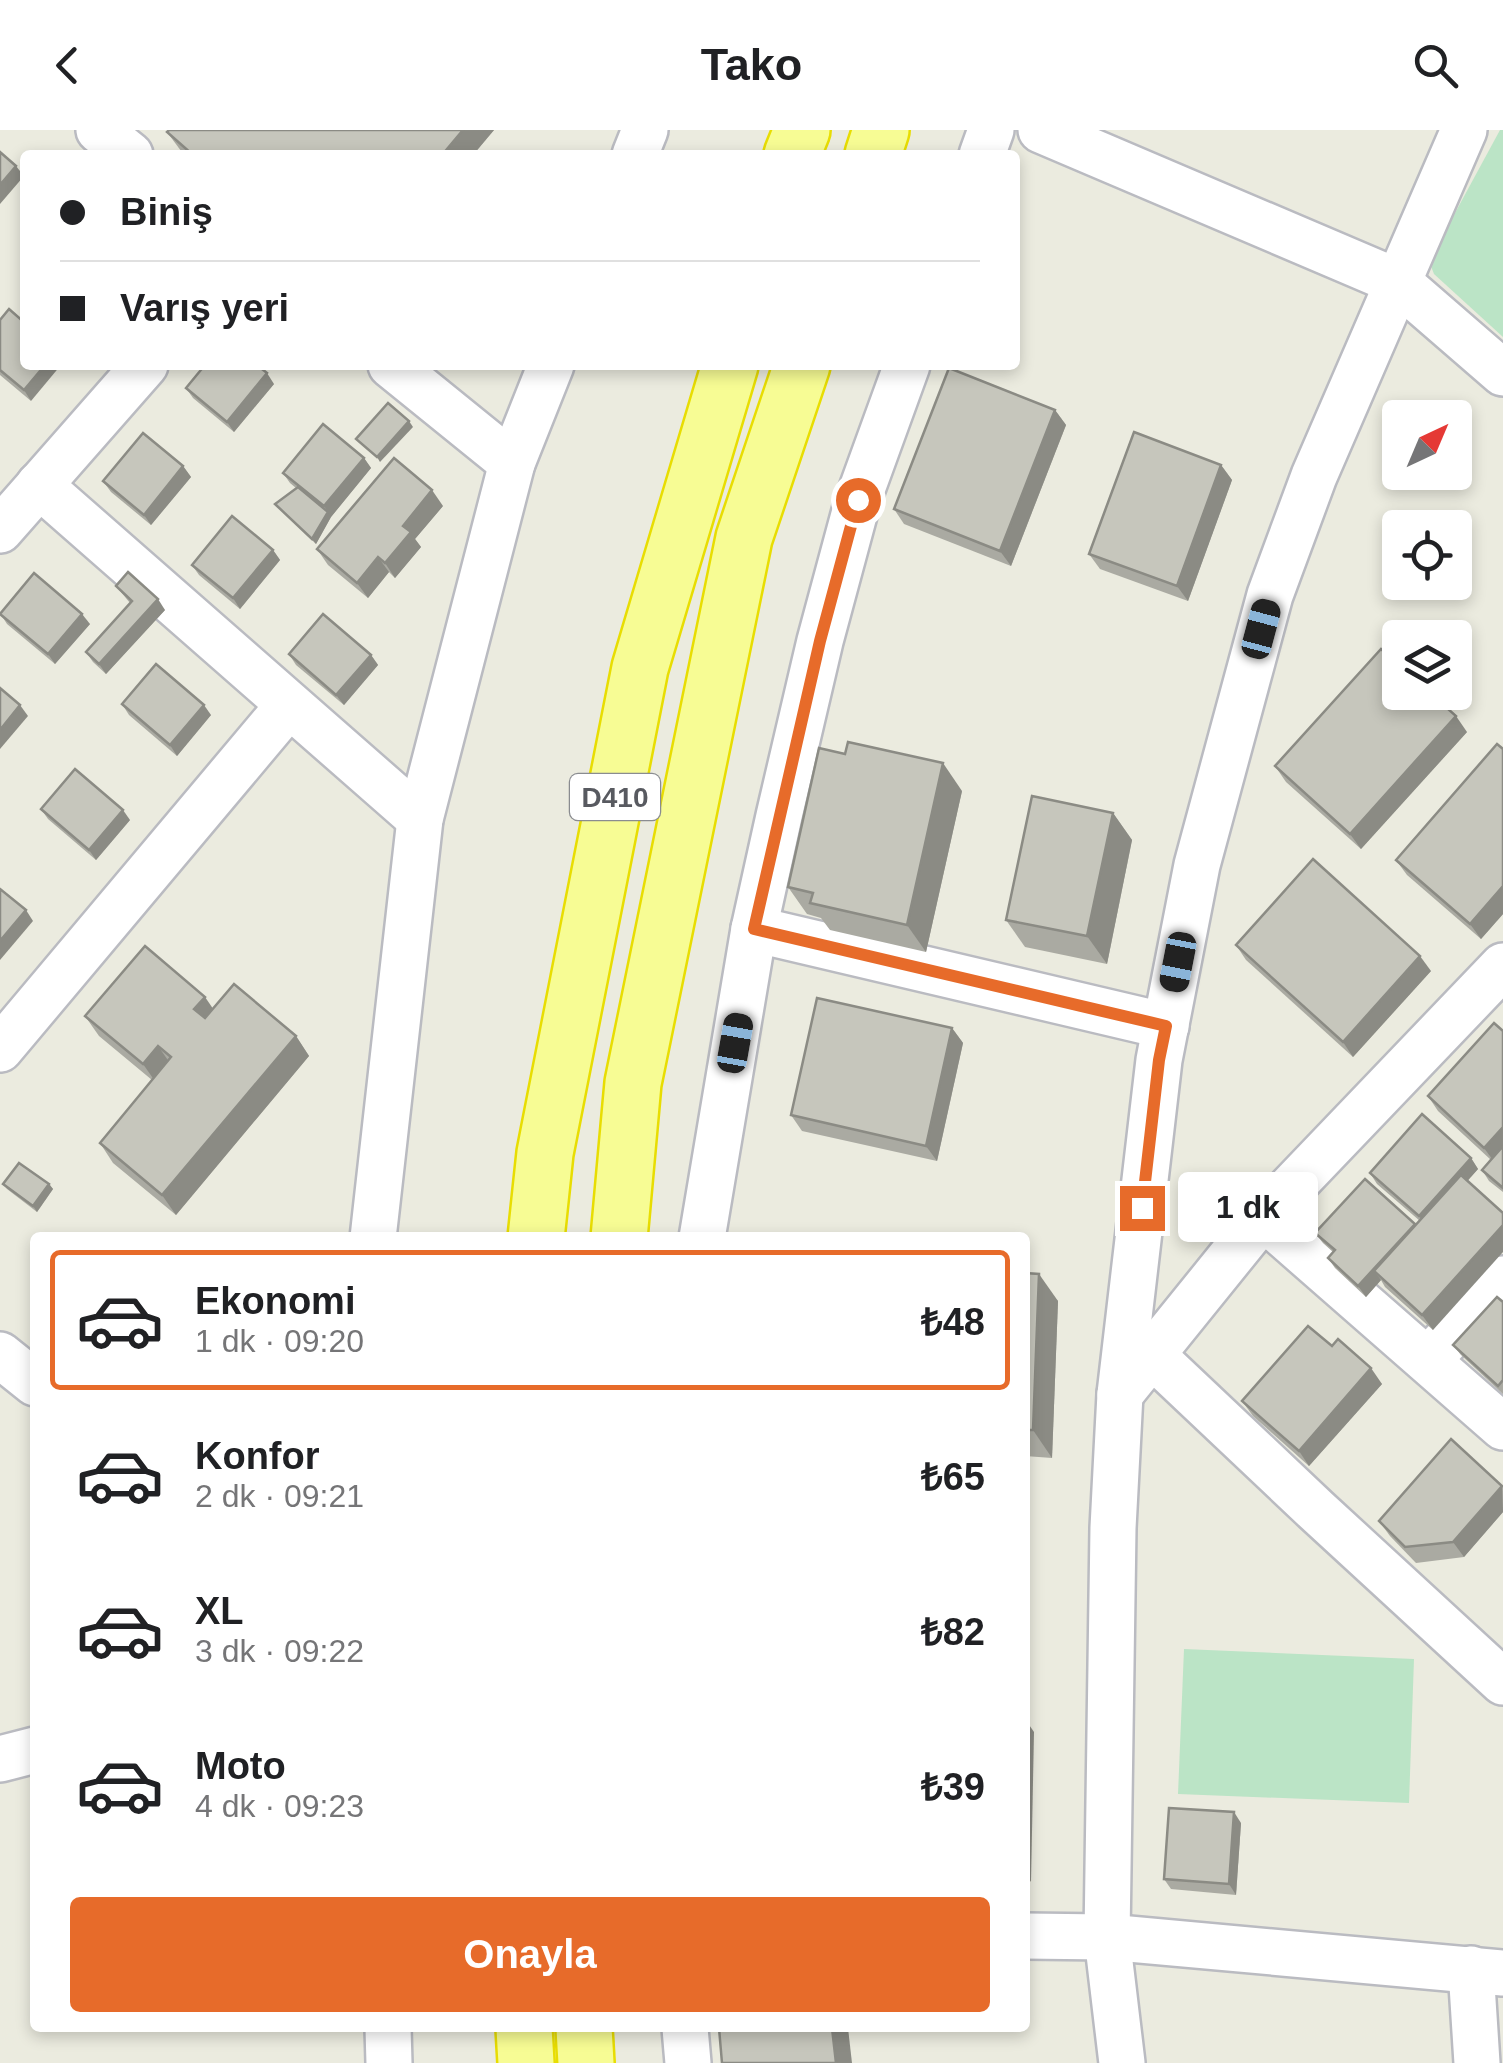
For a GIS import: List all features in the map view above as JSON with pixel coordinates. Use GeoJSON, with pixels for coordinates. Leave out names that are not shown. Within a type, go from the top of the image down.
{"type":"FeatureCollection","features":[{"type":"Feature","properties":{"kind":"highway","name":"D410"},"geometry":{"type":"LineString","coordinates":[[537,1232],[545,1152],[640,668],[729,370]]}},
{"type":"Feature","properties":{"kind":"highway","name":"D410"},"geometry":{"type":"LineString","coordinates":[[620,1232],[633,1082],[744,538],[800,370]]}},
{"type":"Feature","properties":{"kind":"highway"},"geometry":{"type":"LineString","coordinates":[[524,2032],[526,2063]]}},
{"type":"Feature","properties":{"kind":"highway"},"geometry":{"type":"LineString","coordinates":[[584,2032],[586,2063]]}},
{"type":"Feature","properties":{"kind":"street"},"geometry":{"type":"LineString","coordinates":[[99,130],[124,150]]}},
{"type":"Feature","properties":{"kind":"street"},"geometry":{"type":"LineString","coordinates":[[1041,130],[1398,282],[1503,373]]}},
{"type":"Feature","properties":{"kind":"street"},"geometry":{"type":"LineString","coordinates":[[1122,2063],[1107,1937],[1114,1528],[1120,1394],[1159,1060],[1197,866],[1270,595],[1314,476],[1464,130]]}},
{"type":"Feature","properties":{"kind":"street"},"geometry":{"type":"LineString","coordinates":[[0,530],[141,370]]}},
{"type":"Feature","properties":{"kind":"street"},"geometry":{"type":"LineString","coordinates":[[397,370],[512,463]]}},
{"type":"Feature","properties":{"kind":"street"},"geometry":{"type":"LineString","coordinates":[[374,1232],[420,819],[512,463],[549,370]]}},
{"type":"Feature","properties":{"kind":"street"},"geometry":{"type":"LineString","coordinates":[[703,1232],[754,929],[816,660],[858,500],[905,370]]}},
{"type":"Feature","properties":{"kind":"street"},"geometry":{"type":"LineString","coordinates":[[39,485],[420,819]]}},
{"type":"Feature","properties":{"kind":"street"},"geometry":{"type":"LineString","coordinates":[[0,1049],[289,705]]}},
{"type":"Feature","properties":{"kind":"street"},"geometry":{"type":"LineString","coordinates":[[754,929],[1166,1026]]}},
{"type":"Feature","properties":{"kind":"street"},"geometry":{"type":"LineString","coordinates":[[1120,1394],[1263,1216],[1503,966]]}},
{"type":"Feature","properties":{"kind":"street"},"geometry":{"type":"LineString","coordinates":[[1263,1216],[1503,1427]]}},
{"type":"Feature","properties":{"kind":"street"},"geometry":{"type":"LineString","coordinates":[[1428,1360],[1503,1278]]}},
{"type":"Feature","properties":{"kind":"street"},"geometry":{"type":"LineString","coordinates":[[0,1354],[30,1380]]}},
{"type":"Feature","properties":{"kind":"street"},"geometry":{"type":"LineString","coordinates":[[1152,1355],[1503,1682]]}},
{"type":"Feature","properties":{"kind":"street"},"geometry":{"type":"LineString","coordinates":[[0,1759],[30,1751]]}},
{"type":"Feature","properties":{"kind":"street"},"geometry":{"type":"LineString","coordinates":[[1030,1936],[1107,1937],[1487,1971],[1477,2063]]}},
{"type":"Feature","properties":{"kind":"street"},"geometry":{"type":"LineString","coordinates":[[388,2032],[389,2063]]}},
{"type":"Feature","properties":{"kind":"street"},"geometry":{"type":"LineString","coordinates":[[685,2032],[688,2063]]}},
{"type":"Feature","properties":{"kind":"green space"},"geometry":{"type":"Polygon","coordinates":[[[1500,130],[1503,337],[1434,274],[1429,261],[1500,130]]]}},
{"type":"Feature","properties":{"kind":"green space"},"geometry":{"type":"Polygon","coordinates":[[[1184,1649],[1414,1659],[1409,1803],[1178,1794],[1184,1649]]]}},
{"type":"Feature","properties":{"kind":"building"},"geometry":{"type":"Polygon","coordinates":[[[463,130],[446,150],[187,150],[167,132],[463,130]]]}},
{"type":"Feature","properties":{"kind":"building"},"geometry":{"type":"Polygon","coordinates":[[[0,152],[16,166],[0,185],[0,152]]]}},
{"type":"Feature","properties":{"kind":"building"},"geometry":{"type":"Polygon","coordinates":[[[9,309],[20,319],[20,370],[41,370],[24,390],[0,370],[0,320],[9,309]]]}},
{"type":"Feature","properties":{"kind":"building"},"geometry":{"type":"Polygon","coordinates":[[[201,370],[267,373],[227,422],[186,388],[201,370]]]}},
{"type":"Feature","properties":{"kind":"building"},"geometry":{"type":"Polygon","coordinates":[[[948,370],[1055,410],[1000,551],[894,509],[948,370]]]}},
{"type":"Feature","properties":{"kind":"building"},"geometry":{"type":"Polygon","coordinates":[[[388,403],[409,421],[377,457],[356,439],[388,403]]]}},
{"type":"Feature","properties":{"kind":"building"},"geometry":{"type":"Polygon","coordinates":[[[323,424],[364,458],[324,506],[283,473],[323,424]]]}},
{"type":"Feature","properties":{"kind":"building"},"geometry":{"type":"Polygon","coordinates":[[[1134,432],[1221,465],[1177,586],[1089,554],[1134,432]]]}},
{"type":"Feature","properties":{"kind":"building"},"geometry":{"type":"Polygon","coordinates":[[[143,433],[183,466],[144,515],[103,481],[143,433]]]}},
{"type":"Feature","properties":{"kind":"building"},"geometry":{"type":"Polygon","coordinates":[[[394,458],[432,490],[403,526],[411,532],[385,563],[378,557],[357,583],[317,549],[394,458]]]}},
{"type":"Feature","properties":{"kind":"building"},"geometry":{"type":"Polygon","coordinates":[[[298,487],[328,512],[312,539],[275,504],[298,487]]]}},
{"type":"Feature","properties":{"kind":"building"},"geometry":{"type":"Polygon","coordinates":[[[232,516],[273,550],[233,598],[192,565],[232,516]]]}},
{"type":"Feature","properties":{"kind":"building"},"geometry":{"type":"Polygon","coordinates":[[[128,572],[158,599],[99,664],[86,652],[132,601],[116,586],[128,572]]]}},
{"type":"Feature","properties":{"kind":"building"},"geometry":{"type":"Polygon","coordinates":[[[34,573],[82,614],[48,654],[0,614],[34,573]]]}},
{"type":"Feature","properties":{"kind":"building"},"geometry":{"type":"Polygon","coordinates":[[[323,614],[371,655],[336,695],[289,654],[323,614]]]}},
{"type":"Feature","properties":{"kind":"building"},"geometry":{"type":"Polygon","coordinates":[[[1381,649],[1382,710],[1449,710],[1456,716],[1350,834],[1275,766],[1381,649]]]}},
{"type":"Feature","properties":{"kind":"building"},"geometry":{"type":"Polygon","coordinates":[[[156,664],[204,705],[170,745],[122,704],[156,664]]]}},
{"type":"Feature","properties":{"kind":"building"},"geometry":{"type":"Polygon","coordinates":[[[0,688],[20,705],[0,730],[0,688]]]}},
{"type":"Feature","properties":{"kind":"building"},"geometry":{"type":"Polygon","coordinates":[[[848,742],[943,763],[907,925],[810,903],[813,893],[788,887],[819,748],[845,754],[848,742]]]}},
{"type":"Feature","properties":{"kind":"building"},"geometry":{"type":"Polygon","coordinates":[[[1497,744],[1503,749],[1503,886],[1470,924],[1396,860],[1497,744]]]}},
{"type":"Feature","properties":{"kind":"building"},"geometry":{"type":"Polygon","coordinates":[[[75,769],[123,810],[89,850],[41,809],[75,769]]]}},
{"type":"Feature","properties":{"kind":"building"},"geometry":{"type":"Polygon","coordinates":[[[1032,796],[1113,813],[1087,936],[1006,920],[1032,796]]]}},
{"type":"Feature","properties":{"kind":"building"},"geometry":{"type":"Polygon","coordinates":[[[1313,859],[1420,956],[1343,1042],[1236,945],[1313,859]]]}},
{"type":"Feature","properties":{"kind":"building"},"geometry":{"type":"Polygon","coordinates":[[[0,889],[26,910],[0,941],[0,889]]]}},
{"type":"Feature","properties":{"kind":"building"},"geometry":{"type":"Polygon","coordinates":[[[145,946],[205,997],[194,1009],[205,1018],[234,984],[296,1036],[162,1195],[100,1143],[171,1057],[158,1046],[143,1064],[85,1016],[145,946]]]}},
{"type":"Feature","properties":{"kind":"building"},"geometry":{"type":"Polygon","coordinates":[[[817,998],[952,1028],[926,1146],[791,1115],[817,998]]]}},
{"type":"Feature","properties":{"kind":"building"},"geometry":{"type":"Polygon","coordinates":[[[1494,1023],[1503,1031],[1503,1127],[1484,1148],[1428,1096],[1494,1023]]]}},
{"type":"Feature","properties":{"kind":"building"},"geometry":{"type":"Polygon","coordinates":[[[1422,1114],[1471,1158],[1419,1216],[1370,1173],[1422,1114]]]}},
{"type":"Feature","properties":{"kind":"building"},"geometry":{"type":"Polygon","coordinates":[[[1503,1146],[1503,1188],[1482,1170],[1503,1146]]]}},
{"type":"Feature","properties":{"kind":"building"},"geometry":{"type":"Polygon","coordinates":[[[19,1163],[49,1184],[33,1206],[3,1184],[19,1163]]]}},
{"type":"Feature","properties":{"kind":"building"},"geometry":{"type":"Polygon","coordinates":[[[1461,1175],[1503,1213],[1503,1225],[1422,1315],[1374,1271],[1461,1175]]]}},
{"type":"Feature","properties":{"kind":"building"},"geometry":{"type":"Polygon","coordinates":[[[1365,1179],[1415,1224],[1358,1286],[1328,1258],[1335,1250],[1315,1233],[1365,1179]]]}},
{"type":"Feature","properties":{"kind":"building"},"geometry":{"type":"Polygon","coordinates":[[[1030,1273],[1039,1274],[1030,1430],[1030,1273]]]}},
{"type":"Feature","properties":{"kind":"building"},"geometry":{"type":"Polygon","coordinates":[[[1497,1297],[1503,1302],[1503,1380],[1498,1386],[1453,1345],[1497,1297]]]}},
{"type":"Feature","properties":{"kind":"building"},"geometry":{"type":"Polygon","coordinates":[[[1308,1326],[1332,1346],[1338,1339],[1371,1368],[1299,1451],[1242,1401],[1308,1326]]]}},
{"type":"Feature","properties":{"kind":"building"},"geometry":{"type":"Polygon","coordinates":[[[1451,1439],[1502,1486],[1453,1542],[1405,1547],[1379,1521],[1451,1439]]]}},
{"type":"Feature","properties":{"kind":"building"},"geometry":{"type":"Polygon","coordinates":[[[1169,1808],[1234,1812],[1229,1884],[1164,1879],[1169,1808]]]}},
{"type":"Feature","properties":{"kind":"building"},"geometry":{"type":"Polygon","coordinates":[[[719,2032],[832,2032],[836,2063],[722,2063],[719,2032]]]}},
{"type":"Feature","properties":{"kind":"route"},"geometry":{"type":"LineString","coordinates":[[858,500],[820,641],[754,929],[1166,1026],[1142,1208]]}}]}
